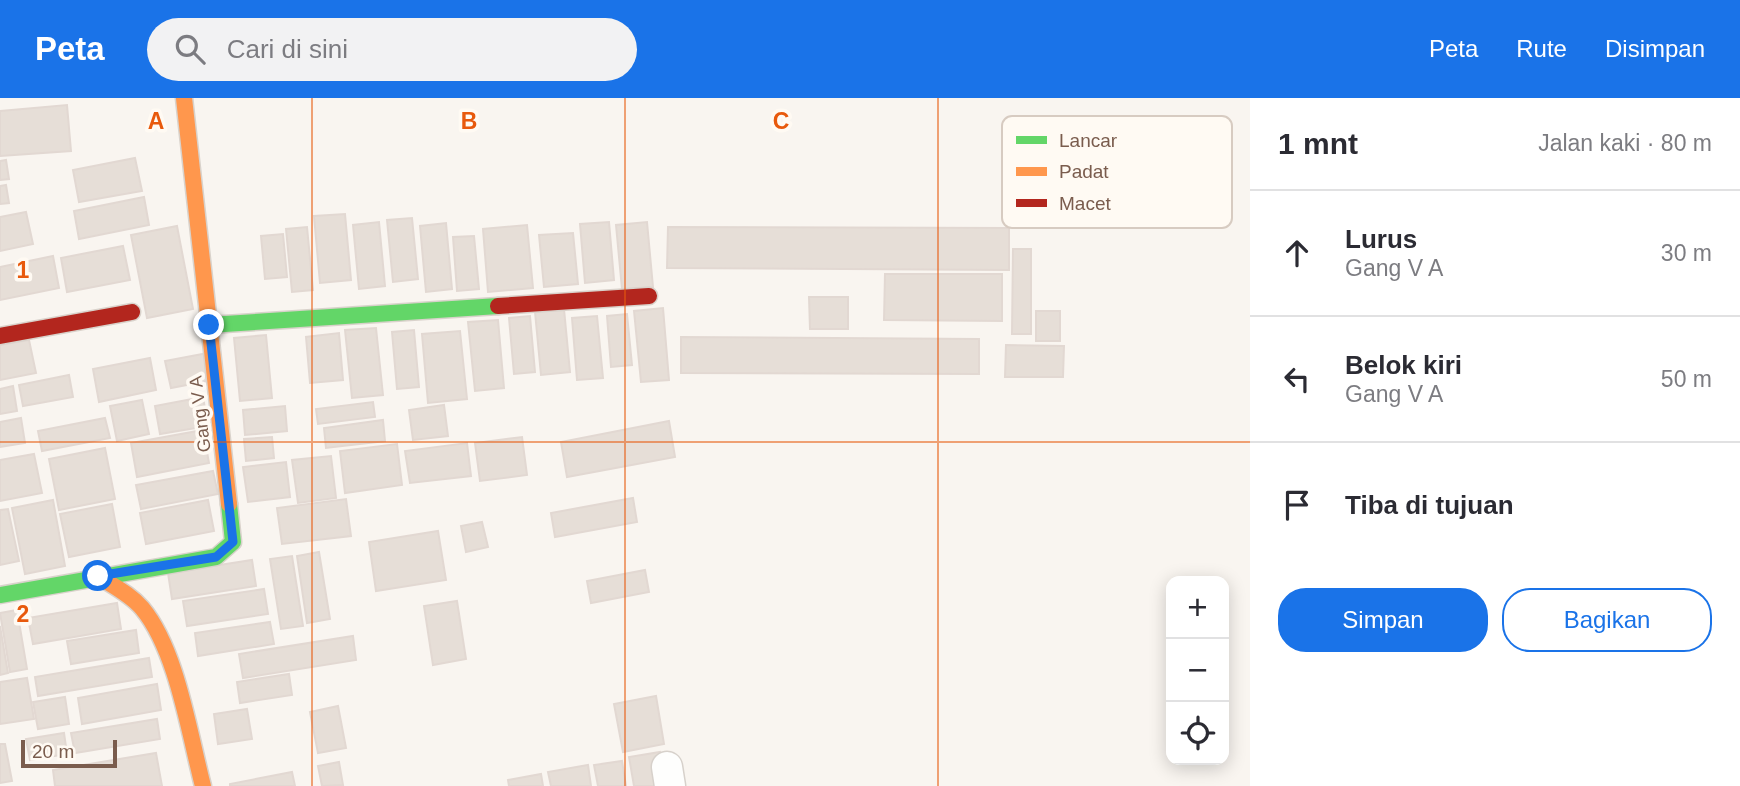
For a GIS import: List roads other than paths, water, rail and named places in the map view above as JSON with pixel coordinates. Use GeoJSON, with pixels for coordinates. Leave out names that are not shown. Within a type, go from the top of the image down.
{"type":"FeatureCollection","features":[{"type":"Feature","properties":{"kind":"street","name":"Gang V A"},"geometry":{"type":"LineString","coordinates":[[98,576],[216,557],[233,542],[184,98]]}},
{"type":"Feature","properties":{"kind":"street"},"geometry":{"type":"LineString","coordinates":[[209,325],[649,296]]}},
{"type":"Feature","properties":{"kind":"street"},"geometry":{"type":"LineString","coordinates":[[0,336],[132,312]]}},
{"type":"Feature","properties":{"kind":"street"},"geometry":{"type":"LineString","coordinates":[[0,595],[98,576],[143,609],[169,667],[203,786]]}}]}
